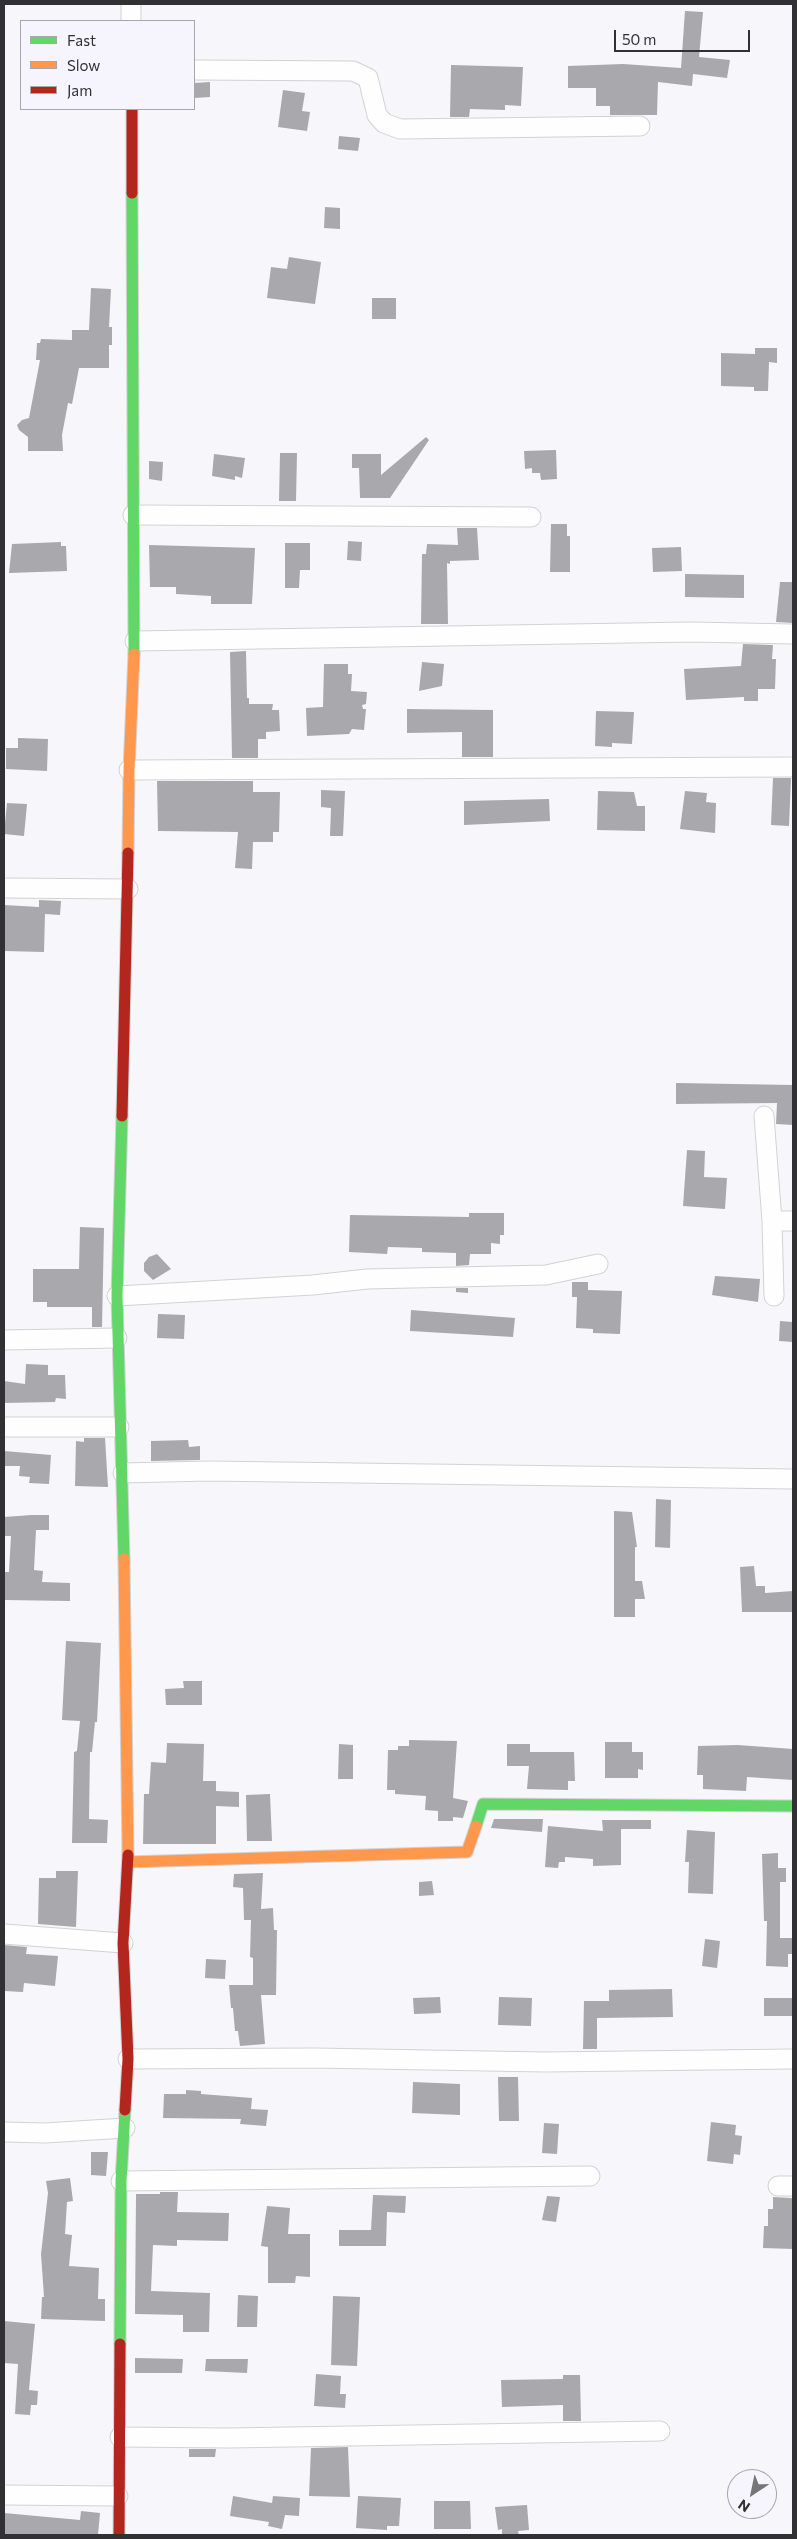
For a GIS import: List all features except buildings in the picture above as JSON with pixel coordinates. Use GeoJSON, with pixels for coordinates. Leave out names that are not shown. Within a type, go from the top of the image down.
{"type":"FeatureCollection","features":[{"type":"Feature","properties":{"kind":"street"},"geometry":{"type":"LineString","coordinates":[[131,4],[131,20]]}},
{"type":"Feature","properties":{"kind":"street"},"geometry":{"type":"LineString","coordinates":[[195,70],[353,71],[368,78],[377,115],[380,119],[384,123],[400,128],[640,126]]}},
{"type":"Feature","properties":{"kind":"street"},"geometry":{"type":"LineString","coordinates":[[118,2535],[121,2181],[128,2059],[124,1944],[128,1862],[123,1473],[119,1427],[117,1296],[128,889],[128,770],[135,641],[132,110]]}},
{"type":"Feature","properties":{"kind":"street"},"geometry":{"type":"LineString","coordinates":[[133,515],[531,517]]}},
{"type":"Feature","properties":{"kind":"street"},"geometry":{"type":"LineString","coordinates":[[135,641],[692,632],[793,634]]}},
{"type":"Feature","properties":{"kind":"street"},"geometry":{"type":"LineString","coordinates":[[128,770],[793,768]]}},
{"type":"Feature","properties":{"kind":"street"},"geometry":{"type":"LineString","coordinates":[[4,888],[128,889]]}},
{"type":"Feature","properties":{"kind":"street"},"geometry":{"type":"LineString","coordinates":[[764,1116],[772,1221],[774,1296]]}},
{"type":"Feature","properties":{"kind":"street"},"geometry":{"type":"LineString","coordinates":[[772,1221],[793,1221]]}},
{"type":"Feature","properties":{"kind":"street"},"geometry":{"type":"LineString","coordinates":[[117,1296],[313,1286],[376,1278],[546,1275],[598,1264]]}},
{"type":"Feature","properties":{"kind":"street"},"geometry":{"type":"LineString","coordinates":[[4,1340],[117,1338]]}},
{"type":"Feature","properties":{"kind":"street"},"geometry":{"type":"LineString","coordinates":[[4,1427],[119,1427]]}},
{"type":"Feature","properties":{"kind":"street"},"geometry":{"type":"LineString","coordinates":[[123,1473],[209,1471],[793,1479]]}},
{"type":"Feature","properties":{"kind":"street"},"geometry":{"type":"LineString","coordinates":[[128,1862],[467,1852],[483,1804],[793,1806]]}},
{"type":"Feature","properties":{"kind":"street"},"geometry":{"type":"LineString","coordinates":[[4,1934],[124,1944]]}},
{"type":"Feature","properties":{"kind":"street"},"geometry":{"type":"LineString","coordinates":[[128,2059],[314,2058],[545,2062],[793,2059]]}},
{"type":"Feature","properties":{"kind":"street"},"geometry":{"type":"LineString","coordinates":[[4,2132],[125,2128]]}},
{"type":"Feature","properties":{"kind":"street"},"geometry":{"type":"LineString","coordinates":[[121,2181],[590,2176]]}},
{"type":"Feature","properties":{"kind":"street"},"geometry":{"type":"LineString","coordinates":[[120,2436],[228,2438],[660,2431]]}},
{"type":"Feature","properties":{"kind":"street"},"geometry":{"type":"LineString","coordinates":[[4,2495],[118,2496]]}},
{"type":"Feature","properties":{"kind":"traffic: fast"},"geometry":{"type":"LineString","coordinates":[[132,193],[134,654]]}},
{"type":"Feature","properties":{"kind":"traffic: fast"},"geometry":{"type":"LineString","coordinates":[[122,1116],[117,1296],[124,1559]]}},
{"type":"Feature","properties":{"kind":"traffic: fast"},"geometry":{"type":"LineString","coordinates":[[476,1826],[483,1804],[793,1806]]}},
{"type":"Feature","properties":{"kind":"traffic: fast"},"geometry":{"type":"LineString","coordinates":[[120,2344],[121,2181],[125,2110]]}},
{"type":"Feature","properties":{"kind":"traffic: slow"},"geometry":{"type":"LineString","coordinates":[[128,853],[129,770],[134,654]]}},
{"type":"Feature","properties":{"kind":"traffic: slow"},"geometry":{"type":"LineString","coordinates":[[124,1559],[128,1855]]}},
{"type":"Feature","properties":{"kind":"traffic: slow"},"geometry":{"type":"LineString","coordinates":[[128,1862],[467,1852],[476,1826]]}},
{"type":"Feature","properties":{"kind":"traffic: jam"},"geometry":{"type":"LineString","coordinates":[[132,110],[132,193]]}},
{"type":"Feature","properties":{"kind":"traffic: jam"},"geometry":{"type":"LineString","coordinates":[[122,1116],[128,853]]}},
{"type":"Feature","properties":{"kind":"traffic: jam"},"geometry":{"type":"LineString","coordinates":[[125,2110],[128,2059],[123,1943],[128,1855]]}},
{"type":"Feature","properties":{"kind":"traffic: jam"},"geometry":{"type":"LineString","coordinates":[[119,2535],[120,2344]]}}]}
